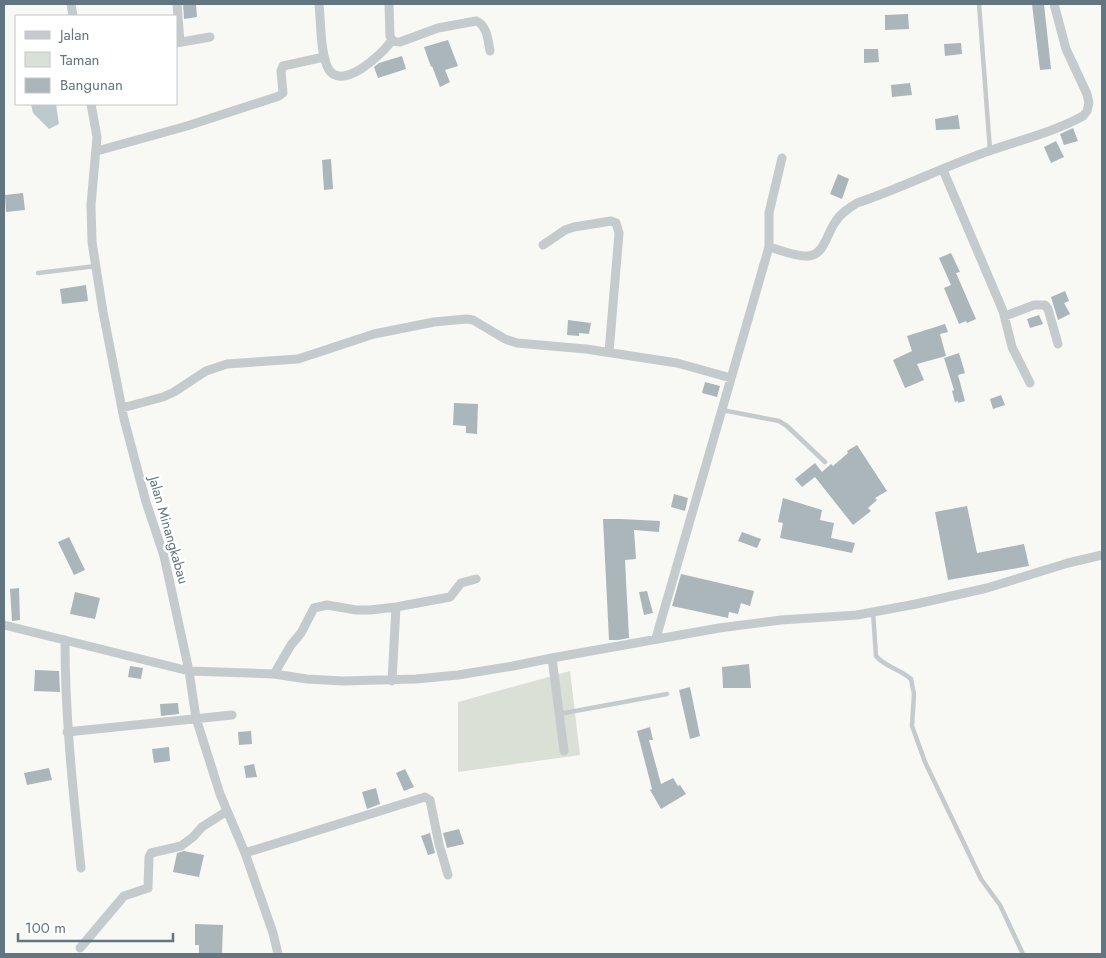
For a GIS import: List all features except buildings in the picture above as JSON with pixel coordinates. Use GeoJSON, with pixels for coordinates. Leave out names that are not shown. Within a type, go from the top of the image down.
{"type":"FeatureCollection","features":[{"type":"Feature","properties":{"kind":"street"},"geometry":{"type":"LineString","coordinates":[[319,4],[324,57],[328,68],[333,73],[339,75],[351,74],[368,65],[386,50],[392,40]]}},
{"type":"Feature","properties":{"kind":"street"},"geometry":{"type":"LineString","coordinates":[[390,4],[390,36],[392,40]]}},
{"type":"Feature","properties":{"kind":"street"},"geometry":{"type":"LineString","coordinates":[[769,247],[802,256],[812,256],[821,250],[828,232],[837,219],[850,207],[990,150],[1004,147],[1083,116],[1087,111],[1089,103],[1087,94],[1066,49],[1054,4]]}},
{"type":"Feature","properties":{"kind":"street"},"geometry":{"type":"LineString","coordinates":[[392,40],[400,42],[438,28],[476,21],[484,27],[490,51]]}},
{"type":"Feature","properties":{"kind":"street"},"geometry":{"type":"LineString","coordinates":[[178,42],[210,37]]}},
{"type":"Feature","properties":{"kind":"street"},"geometry":{"type":"LineString","coordinates":[[97,151],[187,126],[279,96],[283,92],[281,71],[283,66],[324,57]]}},
{"type":"Feature","properties":{"kind":"street","name":"Jalan Minangkabau"},"geometry":{"type":"LineString","coordinates":[[90,105],[97,137],[91,205],[92,242],[103,312],[122,408],[146,502],[164,556],[189,671],[196,718],[227,811],[245,853],[273,933],[278,954]]}},
{"type":"Feature","properties":{"kind":"street"},"geometry":{"type":"LineString","coordinates":[[656,638],[769,247],[770,214],[782,158]]}},
{"type":"Feature","properties":{"kind":"street"},"geometry":{"type":"LineString","coordinates":[[943,170],[1005,316],[1012,348],[1030,383]]}},
{"type":"Feature","properties":{"kind":"street"},"geometry":{"type":"LineString","coordinates":[[543,245],[565,230],[574,227],[611,221],[618,226],[620,233],[618,262],[609,352]]}},
{"type":"Feature","properties":{"kind":"street"},"geometry":{"type":"LineString","coordinates":[[1005,316],[1038,304],[1045,305],[1048,309],[1058,344]]}},
{"type":"Feature","properties":{"kind":"street"},"geometry":{"type":"LineString","coordinates":[[122,408],[163,398],[206,371],[227,364],[298,359],[374,334],[434,322],[466,319],[473,320],[505,339],[517,343],[609,352],[678,363],[731,378]]}},
{"type":"Feature","properties":{"kind":"street"},"geometry":{"type":"LineString","coordinates":[[4,625],[189,671],[274,674],[307,679],[343,681],[392,681],[458,675],[719,628],[782,620],[857,615],[987,588],[1068,563],[1102,555]]}},
{"type":"Feature","properties":{"kind":"street"},"geometry":{"type":"LineString","coordinates":[[274,674],[314,608],[327,606],[370,610],[396,607],[450,597],[461,583],[476,579]]}},
{"type":"Feature","properties":{"kind":"street"},"geometry":{"type":"LineString","coordinates":[[392,681],[396,607]]}},
{"type":"Feature","properties":{"kind":"street"},"geometry":{"type":"LineString","coordinates":[[65,640],[67,732],[80,868]]}},
{"type":"Feature","properties":{"kind":"street"},"geometry":{"type":"LineString","coordinates":[[552,658],[564,751]]}},
{"type":"Feature","properties":{"kind":"street"},"geometry":{"type":"LineString","coordinates":[[67,732],[232,714]]}},
{"type":"Feature","properties":{"kind":"street"},"geometry":{"type":"LineString","coordinates":[[245,853],[425,797],[430,800],[448,876]]}},
{"type":"Feature","properties":{"kind":"street"},"geometry":{"type":"LineString","coordinates":[[80,948],[124,896],[148,888],[149,857],[151,853],[181,846],[202,827],[227,811]]}},
{"type":"Feature","properties":{"kind":"lane"},"geometry":{"type":"LineString","coordinates":[[979,4],[990,150]]}},
{"type":"Feature","properties":{"kind":"lane"},"geometry":{"type":"LineString","coordinates":[[38,273],[96,266]]}},
{"type":"Feature","properties":{"kind":"lane"},"geometry":{"type":"LineString","coordinates":[[722,410],[778,422],[787,426],[825,462]]}},
{"type":"Feature","properties":{"kind":"lane"},"geometry":{"type":"LineString","coordinates":[[873,612],[876,656],[911,679],[914,694],[912,726],[925,762],[981,879],[1000,905],[1023,954]]}},
{"type":"Feature","properties":{"kind":"lane"},"geometry":{"type":"LineString","coordinates":[[559,714],[667,694]]}},
{"type":"Feature","properties":{"kind":"green space"},"geometry":{"type":"Polygon","coordinates":[[[570,671],[580,755],[458,772],[458,702],[570,671]]]}},
{"type":"Feature","properties":{"kind":"shaded area"},"geometry":{"type":"Polygon","coordinates":[[[31,105],[56,105],[59,124],[49,129],[33,113],[31,105]]]}}]}
